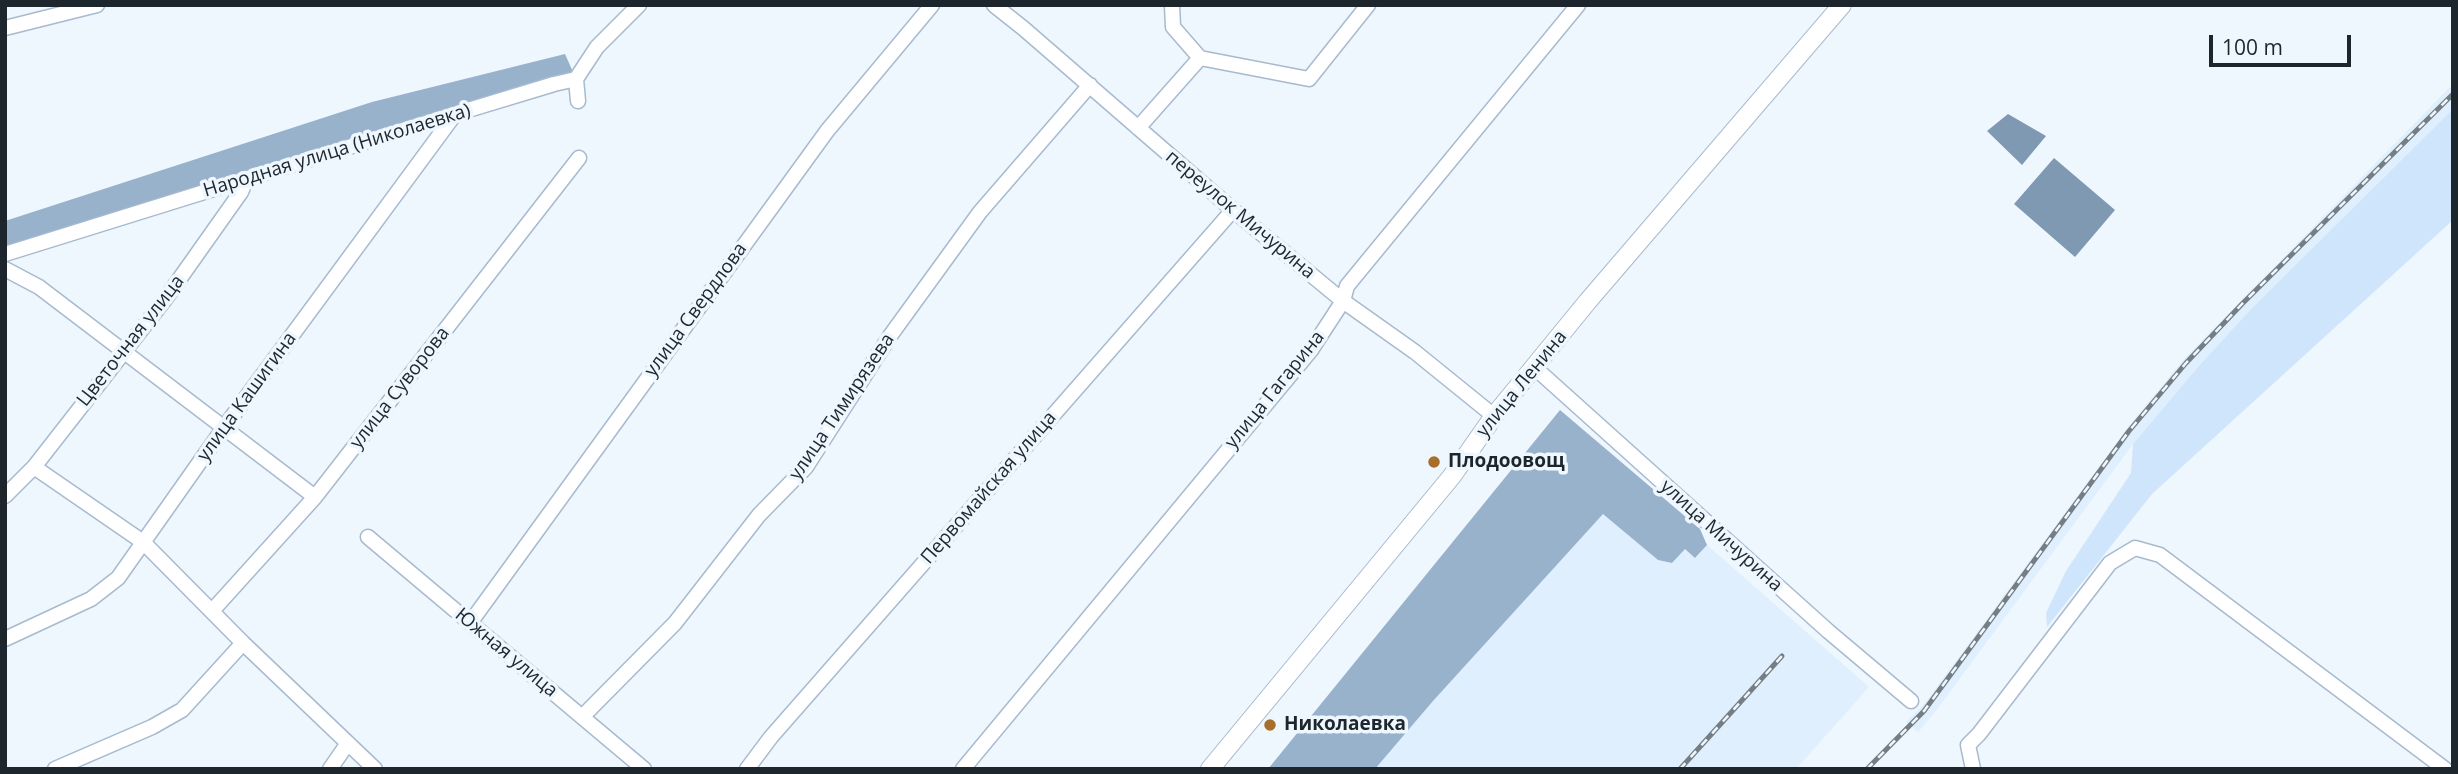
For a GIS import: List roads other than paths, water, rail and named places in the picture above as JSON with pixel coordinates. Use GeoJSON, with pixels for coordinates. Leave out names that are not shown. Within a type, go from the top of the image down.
{"type":"FeatureCollection","features":[{"type":"Feature","properties":{"kind":"main road","name":"улица Ленина"},"geometry":{"type":"LineString","coordinates":[[1210,769],[1452,476],[1494,416],[1597,290],[1842,5]]}},
{"type":"Feature","properties":{"kind":"street"},"geometry":{"type":"LineString","coordinates":[[5,28],[97,5]]}},
{"type":"Feature","properties":{"kind":"street"},"geometry":{"type":"LineString","coordinates":[[579,101],[576,79],[597,47],[639,5]]}},
{"type":"Feature","properties":{"kind":"street","name":"улица Свердлова"},"geometry":{"type":"LineString","coordinates":[[470,623],[827,131],[932,5]]}},
{"type":"Feature","properties":{"kind":"street","name":"переулок Мичурина"},"geometry":{"type":"LineString","coordinates":[[994,5],[1343,301],[1415,352],[1494,416]]}},
{"type":"Feature","properties":{"kind":"street"},"geometry":{"type":"LineString","coordinates":[[1172,5],[1173,27],[1200,58],[1309,79],[1368,5]]}},
{"type":"Feature","properties":{"kind":"street","name":"улица Гагарина"},"geometry":{"type":"LineString","coordinates":[[963,769],[1311,350],[1343,301],[1348,286],[1578,5]]}},
{"type":"Feature","properties":{"kind":"street"},"geometry":{"type":"LineString","coordinates":[[1138,128],[1200,58]]}},
{"type":"Feature","properties":{"kind":"street","name":"Народная улица (Николаевка)"},"geometry":{"type":"LineString","coordinates":[[5,254],[576,79]]}},
{"type":"Feature","properties":{"kind":"street","name":"улица Тимирязева"},"geometry":{"type":"LineString","coordinates":[[582,717],[675,624],[759,515],[806,467],[890,336],[980,212],[1090,85]]}},
{"type":"Feature","properties":{"kind":"street","name":"улица Кашигина"},"geometry":{"type":"LineString","coordinates":[[5,639],[91,599],[118,578],[223,429],[455,114]]}},
{"type":"Feature","properties":{"kind":"street","name":"улица Суворова"},"geometry":{"type":"LineString","coordinates":[[212,611],[315,497],[579,158]]}},
{"type":"Feature","properties":{"kind":"street","name":"Цветочная улица"},"geometry":{"type":"LineString","coordinates":[[5,496],[34,467],[166,298],[241,192],[247,178]]}},
{"type":"Feature","properties":{"kind":"street","name":"Первомайская улица"},"geometry":{"type":"LineString","coordinates":[[747,769],[771,737],[1233,210]]}},
{"type":"Feature","properties":{"kind":"street"},"geometry":{"type":"LineString","coordinates":[[5,269],[39,287],[315,497]]}},
{"type":"Feature","properties":{"kind":"street","name":"улица Мичурина"},"geometry":{"type":"LineString","coordinates":[[1534,367],[1828,631],[1911,701]]}},
{"type":"Feature","properties":{"kind":"street"},"geometry":{"type":"LineString","coordinates":[[34,467],[143,542],[243,643],[375,769]]}},
{"type":"Feature","properties":{"kind":"street","name":"Южная улица"},"geometry":{"type":"LineString","coordinates":[[368,537],[643,769]]}},
{"type":"Feature","properties":{"kind":"street"},"geometry":{"type":"LineString","coordinates":[[1973,769],[1968,745],[2110,563],[2135,548],[2160,555],[2445,769]]}},
{"type":"Feature","properties":{"kind":"street"},"geometry":{"type":"LineString","coordinates":[[55,769],[152,727],[181,710],[243,643]]}},
{"type":"Feature","properties":{"kind":"street"},"geometry":{"type":"LineString","coordinates":[[330,769],[348,743]]}},
{"type":"Feature","properties":{"kind":"railway"},"geometry":{"type":"LineString","coordinates":[[1867,769],[1924,711],[2129,431],[2186,363],[2453,94]]}},
{"type":"Feature","properties":{"kind":"railway"},"geometry":{"type":"LineString","coordinates":[[1680,769],[1782,656]]}},
{"type":"Feature","properties":{"kind":"place","name":"Плодоовощ"},"geometry":{"type":"Point","coordinates":[1434,462]}},
{"type":"Feature","properties":{"kind":"place","name":"Николаевка"},"geometry":{"type":"Point","coordinates":[1270,725]}}]}
